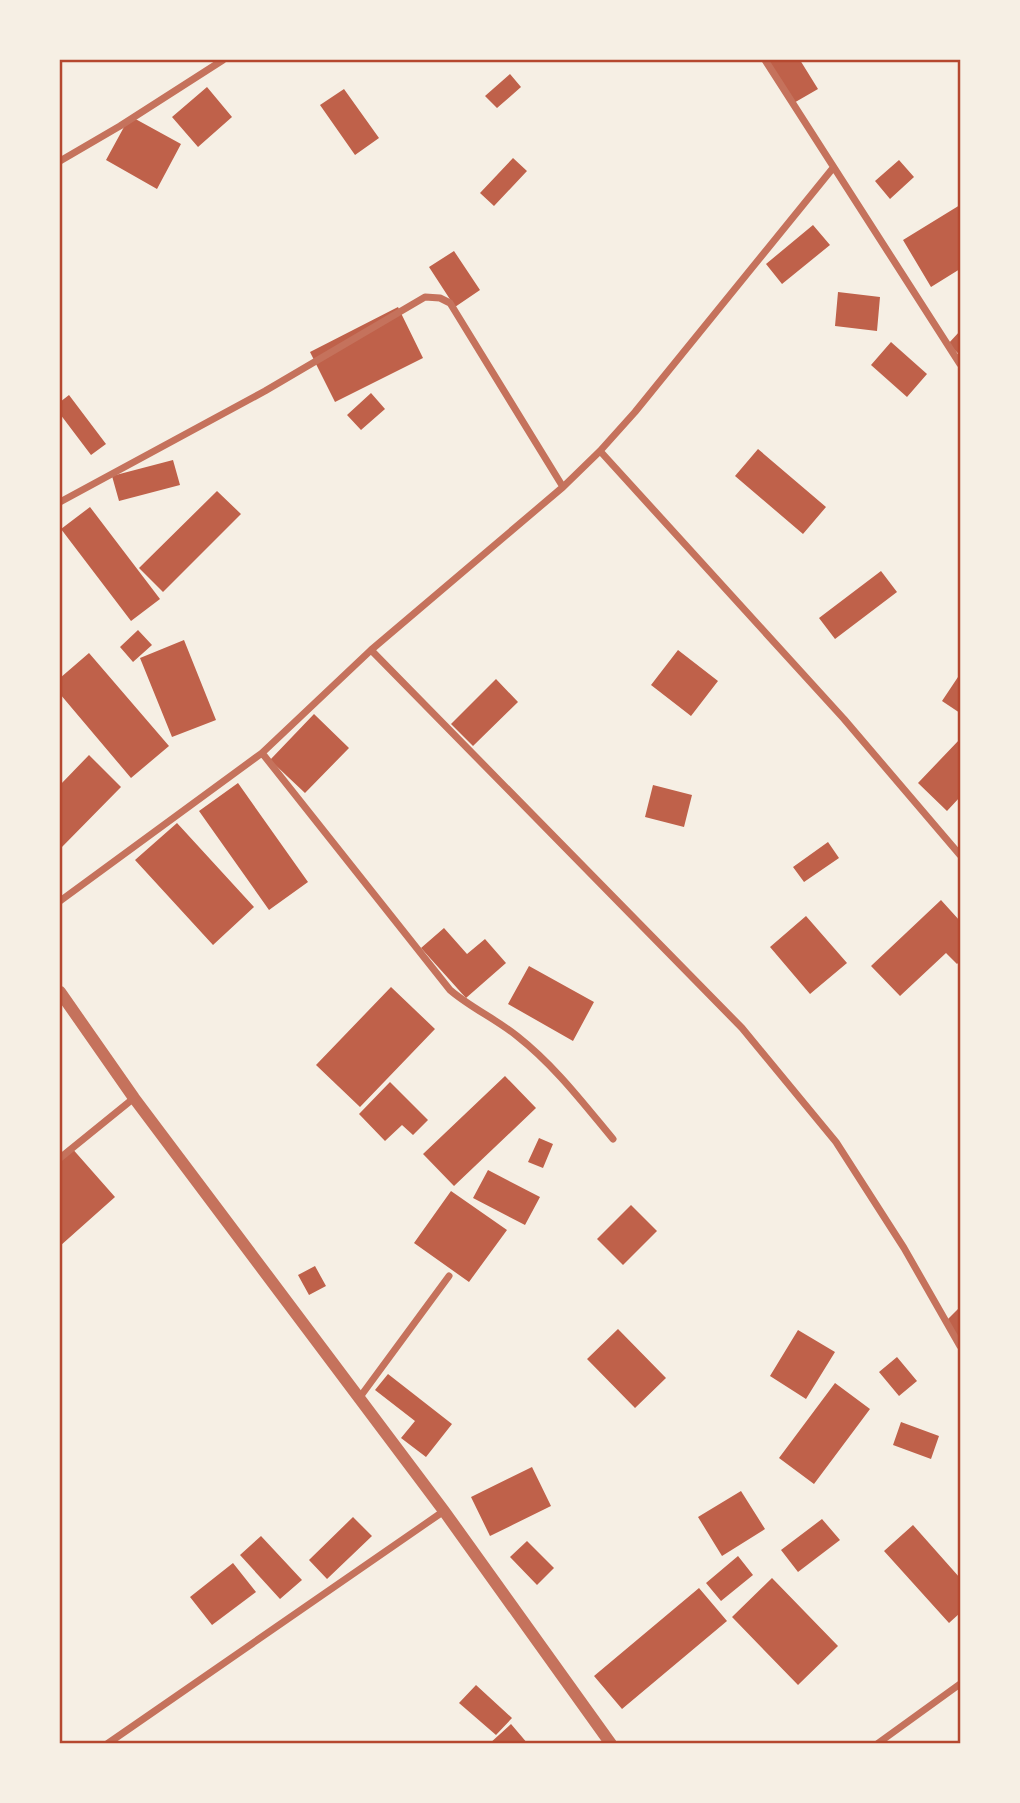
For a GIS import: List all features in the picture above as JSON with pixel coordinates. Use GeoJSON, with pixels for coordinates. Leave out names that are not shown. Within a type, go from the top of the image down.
{"type":"FeatureCollection","features":[{"type":"Feature","properties":{"kind":"street"},"geometry":{"type":"LineString","coordinates":[[60,161],[223,60]]}},
{"type":"Feature","properties":{"kind":"street"},"geometry":{"type":"LineString","coordinates":[[765,60],[961,364]]}},
{"type":"Feature","properties":{"kind":"street"},"geometry":{"type":"LineString","coordinates":[[60,901],[262,753],[371,650],[563,487],[635,412],[833,168]]}},
{"type":"Feature","properties":{"kind":"street"},"geometry":{"type":"LineString","coordinates":[[60,502],[265,391],[425,297],[440,298],[450,303],[563,487]]}},
{"type":"Feature","properties":{"kind":"street"},"geometry":{"type":"LineString","coordinates":[[600,451],[844,719],[961,855]]}},
{"type":"Feature","properties":{"kind":"street"},"geometry":{"type":"LineString","coordinates":[[371,650],[742,1028],[836,1142],[904,1248],[961,1346]]}},
{"type":"Feature","properties":{"kind":"street"},"geometry":{"type":"LineString","coordinates":[[262,753],[450,990],[471,1007],[516,1035],[554,1069],[613,1139]]}},
{"type":"Feature","properties":{"kind":"street"},"geometry":{"type":"LineString","coordinates":[[60,992],[134,1098],[444,1511],[611,1744]]}},
{"type":"Feature","properties":{"kind":"street"},"geometry":{"type":"LineString","coordinates":[[60,1158],[134,1098]]}},
{"type":"Feature","properties":{"kind":"street"},"geometry":{"type":"LineString","coordinates":[[360,1397],[449,1276]]}},
{"type":"Feature","properties":{"kind":"street"},"geometry":{"type":"LineString","coordinates":[[107,1744],[444,1511]]}},
{"type":"Feature","properties":{"kind":"street"},"geometry":{"type":"LineString","coordinates":[[877,1744],[961,1684]]}},
{"type":"Feature","properties":{"kind":"street"},"geometry":{"type":"LineString","coordinates":[[953,1692],[961,1698]]}},
{"type":"Feature","properties":{"kind":"building"},"geometry":{"type":"Polygon","coordinates":[[[767,60],[800,60],[818,89],[792,104],[767,60]]]}},
{"type":"Feature","properties":{"kind":"building"},"geometry":{"type":"Polygon","coordinates":[[[510,74],[521,87],[497,108],[485,96],[510,74]]]}},
{"type":"Feature","properties":{"kind":"building"},"geometry":{"type":"Polygon","coordinates":[[[207,87],[232,117],[198,147],[172,117],[207,87]]]}},
{"type":"Feature","properties":{"kind":"building"},"geometry":{"type":"Polygon","coordinates":[[[344,89],[379,138],[355,155],[320,105],[344,89]]]}},
{"type":"Feature","properties":{"kind":"building"},"geometry":{"type":"Polygon","coordinates":[[[130,116],[181,144],[157,189],[106,160],[130,116]]]}},
{"type":"Feature","properties":{"kind":"building"},"geometry":{"type":"Polygon","coordinates":[[[513,158],[527,171],[494,206],[480,193],[513,158]]]}},
{"type":"Feature","properties":{"kind":"building"},"geometry":{"type":"Polygon","coordinates":[[[899,160],[914,177],[890,199],[875,181],[899,160]]]}},
{"type":"Feature","properties":{"kind":"building"},"geometry":{"type":"Polygon","coordinates":[[[960,205],[960,269],[931,287],[903,240],[960,205]]]}},
{"type":"Feature","properties":{"kind":"building"},"geometry":{"type":"Polygon","coordinates":[[[813,225],[830,245],[782,284],[766,264],[813,225]]]}},
{"type":"Feature","properties":{"kind":"building"},"geometry":{"type":"Polygon","coordinates":[[[454,251],[480,290],[455,307],[429,267],[454,251]]]}},
{"type":"Feature","properties":{"kind":"building"},"geometry":{"type":"Polygon","coordinates":[[[838,292],[880,297],[877,331],[835,326],[838,292]]]}},
{"type":"Feature","properties":{"kind":"building"},"geometry":{"type":"Polygon","coordinates":[[[398,307],[423,358],[335,402],[310,352],[398,307]]]}},
{"type":"Feature","properties":{"kind":"building"},"geometry":{"type":"Polygon","coordinates":[[[960,331],[960,355],[948,344],[960,331]]]}},
{"type":"Feature","properties":{"kind":"building"},"geometry":{"type":"Polygon","coordinates":[[[891,342],[927,374],[907,397],[871,365],[891,342]]]}},
{"type":"Feature","properties":{"kind":"building"},"geometry":{"type":"Polygon","coordinates":[[[371,393],[385,409],[361,430],[347,415],[371,393]]]}},
{"type":"Feature","properties":{"kind":"building"},"geometry":{"type":"Polygon","coordinates":[[[69,395],[106,444],[91,455],[60,414],[60,402],[69,395]]]}},
{"type":"Feature","properties":{"kind":"building"},"geometry":{"type":"Polygon","coordinates":[[[758,449],[826,507],[803,534],[735,476],[758,449]]]}},
{"type":"Feature","properties":{"kind":"building"},"geometry":{"type":"Polygon","coordinates":[[[173,460],[180,485],[119,501],[112,476],[173,460]]]}},
{"type":"Feature","properties":{"kind":"building"},"geometry":{"type":"Polygon","coordinates":[[[217,491],[241,514],[163,592],[139,568],[217,491]]]}},
{"type":"Feature","properties":{"kind":"building"},"geometry":{"type":"Polygon","coordinates":[[[90,507],[160,599],[131,621],[61,529],[90,507]]]}},
{"type":"Feature","properties":{"kind":"building"},"geometry":{"type":"Polygon","coordinates":[[[881,571],[897,592],[835,639],[819,618],[881,571]]]}},
{"type":"Feature","properties":{"kind":"building"},"geometry":{"type":"Polygon","coordinates":[[[138,630],[152,645],[133,662],[120,647],[138,630]]]}},
{"type":"Feature","properties":{"kind":"building"},"geometry":{"type":"Polygon","coordinates":[[[184,640],[216,720],[172,737],[140,658],[184,640]]]}},
{"type":"Feature","properties":{"kind":"building"},"geometry":{"type":"Polygon","coordinates":[[[678,650],[718,681],[691,716],[651,685],[678,650]]]}},
{"type":"Feature","properties":{"kind":"building"},"geometry":{"type":"Polygon","coordinates":[[[89,653],[169,746],[131,778],[60,694],[60,678],[89,653]]]}},
{"type":"Feature","properties":{"kind":"building"},"geometry":{"type":"Polygon","coordinates":[[[960,674],[960,713],[942,701],[960,674]]]}},
{"type":"Feature","properties":{"kind":"building"},"geometry":{"type":"Polygon","coordinates":[[[496,679],[518,702],[473,746],[451,724],[496,679]]]}},
{"type":"Feature","properties":{"kind":"building"},"geometry":{"type":"Polygon","coordinates":[[[314,714],[349,748],[305,793],[270,760],[314,714]]]}},
{"type":"Feature","properties":{"kind":"building"},"geometry":{"type":"Polygon","coordinates":[[[960,739],[960,797],[947,811],[918,783],[960,739]]]}},
{"type":"Feature","properties":{"kind":"building"},"geometry":{"type":"Polygon","coordinates":[[[89,755],[121,787],[60,849],[60,785],[89,755]]]}},
{"type":"Feature","properties":{"kind":"building"},"geometry":{"type":"Polygon","coordinates":[[[238,783],[308,882],[269,910],[199,811],[238,783]]]}},
{"type":"Feature","properties":{"kind":"building"},"geometry":{"type":"Polygon","coordinates":[[[653,785],[692,795],[684,827],[645,817],[653,785]]]}},
{"type":"Feature","properties":{"kind":"building"},"geometry":{"type":"Polygon","coordinates":[[[177,823],[254,907],[213,945],[135,860],[177,823]]]}},
{"type":"Feature","properties":{"kind":"building"},"geometry":{"type":"Polygon","coordinates":[[[828,842],[839,858],[804,882],[793,867],[828,842]]]}},
{"type":"Feature","properties":{"kind":"building"},"geometry":{"type":"Polygon","coordinates":[[[941,900],[960,921],[960,961],[957,964],[946,953],[900,996],[871,966],[941,900]]]}},
{"type":"Feature","properties":{"kind":"building"},"geometry":{"type":"Polygon","coordinates":[[[806,916],[847,963],[810,994],[770,947],[806,916]]]}},
{"type":"Feature","properties":{"kind":"building"},"geometry":{"type":"Polygon","coordinates":[[[444,928],[467,954],[485,939],[506,963],[466,998],[421,948],[444,928]]]}},
{"type":"Feature","properties":{"kind":"building"},"geometry":{"type":"Polygon","coordinates":[[[529,966],[594,1002],[573,1041],[508,1004],[529,966]]]}},
{"type":"Feature","properties":{"kind":"building"},"geometry":{"type":"Polygon","coordinates":[[[391,987],[435,1029],[360,1107],[316,1065],[391,987]]]}},
{"type":"Feature","properties":{"kind":"building"},"geometry":{"type":"Polygon","coordinates":[[[505,1076],[536,1108],[454,1186],[423,1154],[505,1076]]]}},
{"type":"Feature","properties":{"kind":"building"},"geometry":{"type":"Polygon","coordinates":[[[390,1082],[428,1120],[413,1135],[402,1125],[385,1141],[359,1114],[390,1082]]]}},
{"type":"Feature","properties":{"kind":"building"},"geometry":{"type":"Polygon","coordinates":[[[539,1138],[553,1144],[543,1168],[528,1162],[539,1138]]]}},
{"type":"Feature","properties":{"kind":"building"},"geometry":{"type":"Polygon","coordinates":[[[70,1146],[115,1197],[60,1246],[60,1155],[70,1146]]]}},
{"type":"Feature","properties":{"kind":"building"},"geometry":{"type":"Polygon","coordinates":[[[488,1170],[540,1197],[525,1225],[473,1198],[488,1170]]]}},
{"type":"Feature","properties":{"kind":"building"},"geometry":{"type":"Polygon","coordinates":[[[451,1191],[507,1230],[469,1282],[414,1243],[451,1191]]]}},
{"type":"Feature","properties":{"kind":"building"},"geometry":{"type":"Polygon","coordinates":[[[631,1205],[657,1231],[623,1265],[597,1239],[631,1205]]]}},
{"type":"Feature","properties":{"kind":"building"},"geometry":{"type":"Polygon","coordinates":[[[315,1266],[326,1286],[309,1295],[298,1275],[315,1266]]]}},
{"type":"Feature","properties":{"kind":"building"},"geometry":{"type":"Polygon","coordinates":[[[960,1307],[960,1340],[944,1323],[960,1307]]]}},
{"type":"Feature","properties":{"kind":"building"},"geometry":{"type":"Polygon","coordinates":[[[618,1329],[666,1378],[635,1408],[587,1359],[618,1329]]]}},
{"type":"Feature","properties":{"kind":"building"},"geometry":{"type":"Polygon","coordinates":[[[798,1330],[835,1352],[806,1399],[770,1376],[798,1330]]]}},
{"type":"Feature","properties":{"kind":"building"},"geometry":{"type":"Polygon","coordinates":[[[897,1357],[917,1381],[899,1396],[879,1372],[897,1357]]]}},
{"type":"Feature","properties":{"kind":"building"},"geometry":{"type":"Polygon","coordinates":[[[388,1374],[452,1424],[426,1457],[401,1438],[415,1421],[375,1390],[388,1374]]]}},
{"type":"Feature","properties":{"kind":"building"},"geometry":{"type":"Polygon","coordinates":[[[835,1383],[870,1409],[814,1484],[779,1458],[835,1383]]]}},
{"type":"Feature","properties":{"kind":"building"},"geometry":{"type":"Polygon","coordinates":[[[901,1422],[939,1436],[931,1459],[893,1445],[901,1422]]]}},
{"type":"Feature","properties":{"kind":"building"},"geometry":{"type":"Polygon","coordinates":[[[532,1467],[551,1506],[490,1536],[471,1497],[532,1467]]]}},
{"type":"Feature","properties":{"kind":"building"},"geometry":{"type":"Polygon","coordinates":[[[741,1491],[765,1529],[722,1556],[698,1517],[741,1491]]]}},
{"type":"Feature","properties":{"kind":"building"},"geometry":{"type":"Polygon","coordinates":[[[353,1517],[372,1536],[327,1579],[309,1560],[353,1517]]]}},
{"type":"Feature","properties":{"kind":"building"},"geometry":{"type":"Polygon","coordinates":[[[822,1519],[840,1540],[798,1572],[781,1550],[822,1519]]]}},
{"type":"Feature","properties":{"kind":"building"},"geometry":{"type":"Polygon","coordinates":[[[913,1525],[960,1578],[960,1613],[949,1623],[884,1551],[913,1525]]]}},
{"type":"Feature","properties":{"kind":"building"},"geometry":{"type":"Polygon","coordinates":[[[261,1536],[302,1580],[280,1599],[240,1555],[261,1536]]]}},
{"type":"Feature","properties":{"kind":"building"},"geometry":{"type":"Polygon","coordinates":[[[527,1541],[554,1568],[537,1585],[510,1557],[527,1541]]]}},
{"type":"Feature","properties":{"kind":"building"},"geometry":{"type":"Polygon","coordinates":[[[738,1556],[753,1575],[721,1601],[706,1583],[738,1556]]]}},
{"type":"Feature","properties":{"kind":"building"},"geometry":{"type":"Polygon","coordinates":[[[233,1563],[256,1592],[212,1625],[190,1597],[233,1563]]]}},
{"type":"Feature","properties":{"kind":"building"},"geometry":{"type":"Polygon","coordinates":[[[772,1578],[838,1646],[798,1685],[732,1617],[772,1578]]]}},
{"type":"Feature","properties":{"kind":"building"},"geometry":{"type":"Polygon","coordinates":[[[699,1588],[727,1621],[622,1709],[594,1676],[699,1588]]]}},
{"type":"Feature","properties":{"kind":"building"},"geometry":{"type":"Polygon","coordinates":[[[476,1685],[512,1718],[496,1735],[459,1703],[476,1685]]]}},
{"type":"Feature","properties":{"kind":"building"},"geometry":{"type":"Polygon","coordinates":[[[511,1724],[528,1744],[489,1744],[511,1724]]]}}]}
